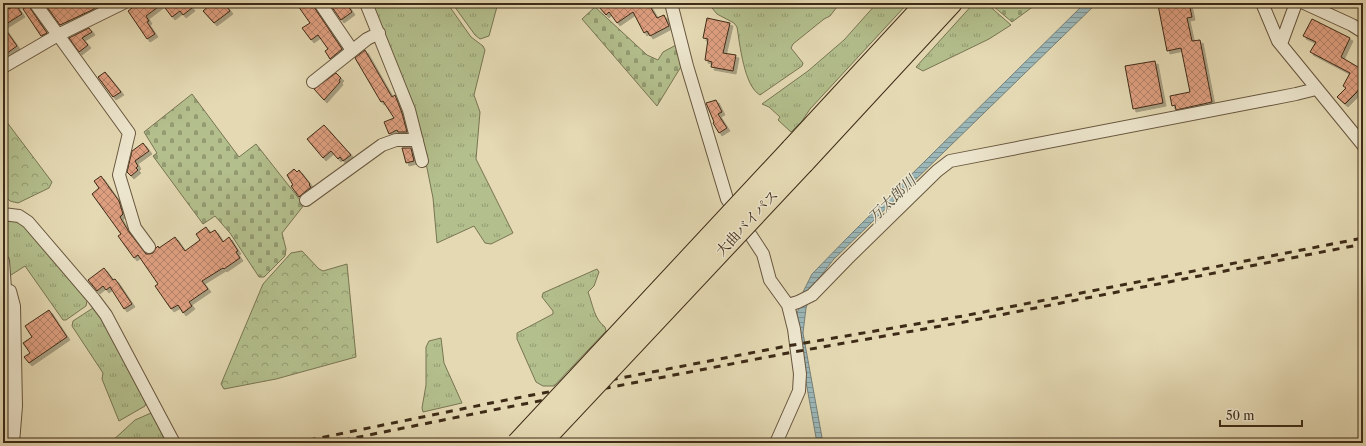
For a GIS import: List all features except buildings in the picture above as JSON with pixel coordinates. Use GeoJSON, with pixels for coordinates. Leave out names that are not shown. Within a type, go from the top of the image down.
{"type":"FeatureCollection","features":[{"type":"Feature","properties":{"kind":"highway","name":"大曲バイパス"},"geometry":{"type":"LineString","coordinates":[[541,443],[797,156],[926,3]]}},
{"type":"Feature","properties":{"kind":"highway","name":"大曲バイパス"},"geometry":{"type":"LineString","coordinates":[[517,443],[797,156],[952,3]]}},
{"type":"Feature","properties":{"kind":"street"},"geometry":{"type":"LineString","coordinates":[[35,3],[130,133],[119,175],[135,228],[149,247]]}},
{"type":"Feature","properties":{"kind":"street"},"geometry":{"type":"LineString","coordinates":[[3,68],[58,35],[123,3]]}},
{"type":"Feature","properties":{"kind":"street"},"geometry":{"type":"LineString","coordinates":[[320,3],[352,50]]}},
{"type":"Feature","properties":{"kind":"street"},"geometry":{"type":"LineString","coordinates":[[366,3],[409,110],[422,161]]}},
{"type":"Feature","properties":{"kind":"street"},"geometry":{"type":"LineString","coordinates":[[672,3],[687,66],[727,199],[763,254],[770,280],[793,304],[794,329],[800,374],[799,391],[776,443]]}},
{"type":"Feature","properties":{"kind":"street"},"geometry":{"type":"LineString","coordinates":[[1262,3],[1281,44],[1363,145]]}},
{"type":"Feature","properties":{"kind":"street"},"geometry":{"type":"LineString","coordinates":[[1281,44],[1296,3]]}},
{"type":"Feature","properties":{"kind":"street"},"geometry":{"type":"LineString","coordinates":[[1304,3],[1352,25],[1363,32]]}},
{"type":"Feature","properties":{"kind":"street"},"geometry":{"type":"LineString","coordinates":[[313,82],[367,38],[379,33]]}},
{"type":"Feature","properties":{"kind":"street"},"geometry":{"type":"LineString","coordinates":[[793,304],[812,295],[847,259],[950,161],[1316,89]]}},
{"type":"Feature","properties":{"kind":"street"},"geometry":{"type":"LineString","coordinates":[[306,200],[382,145],[396,140],[417,140]]}},
{"type":"Feature","properties":{"kind":"street"},"geometry":{"type":"LineString","coordinates":[[3,214],[19,216],[28,222],[94,298],[106,315],[174,443]]}},
{"type":"Feature","properties":{"kind":"street"},"geometry":{"type":"LineString","coordinates":[[3,261],[6,302],[6,400],[3,443]]}},
{"type":"Feature","properties":{"kind":"street"},"geometry":{"type":"LineString","coordinates":[[4,285],[10,291],[14,306],[16,406],[13,443]]}},
{"type":"Feature","properties":{"kind":"green space"},"geometry":{"type":"Polygon","coordinates":[[[369,3],[447,3],[471,37],[483,46],[485,50],[474,95],[480,112],[476,159],[513,233],[491,244],[485,243],[474,226],[437,243],[433,198],[426,163],[369,3]]]}},
{"type":"Feature","properties":{"kind":"green space"},"geometry":{"type":"Polygon","coordinates":[[[452,3],[498,3],[489,36],[480,39],[475,35],[452,3]]]}},
{"type":"Feature","properties":{"kind":"green space"},"geometry":{"type":"Polygon","coordinates":[[[708,3],[840,3],[830,16],[824,19],[793,44],[791,48],[803,63],[802,66],[760,95],[750,83],[746,74],[737,27],[734,23],[717,14],[708,3]]]}},
{"type":"Feature","properties":{"kind":"green space"},"geometry":{"type":"Polygon","coordinates":[[[877,3],[908,3],[810,109],[802,121],[791,132],[778,120],[780,117],[769,107],[762,104],[808,71],[844,40],[877,3]]]}},
{"type":"Feature","properties":{"kind":"green space"},"geometry":{"type":"Polygon","coordinates":[[[974,3],[986,3],[1011,25],[989,39],[923,71],[916,67],[974,3]]]}},
{"type":"Feature","properties":{"kind":"green space"},"geometry":{"type":"Polygon","coordinates":[[[996,3],[1038,3],[1012,22],[993,6],[996,3]]]}},
{"type":"Feature","properties":{"kind":"green space"},"geometry":{"type":"Polygon","coordinates":[[[595,7],[647,55],[658,60],[663,52],[678,44],[682,65],[657,106],[582,19],[595,7]]]}},
{"type":"Feature","properties":{"kind":"green space"},"geometry":{"type":"Polygon","coordinates":[[[192,94],[239,157],[256,144],[304,205],[282,233],[286,249],[285,256],[264,277],[259,277],[230,233],[215,216],[203,224],[153,156],[157,153],[144,132],[192,94]]]}},
{"type":"Feature","properties":{"kind":"green space"},"geometry":{"type":"Polygon","coordinates":[[[3,117],[52,182],[49,188],[18,203],[10,201],[3,194],[3,117]]]}},
{"type":"Feature","properties":{"kind":"green space"},"geometry":{"type":"Polygon","coordinates":[[[9,219],[22,224],[87,301],[86,306],[66,320],[63,320],[25,266],[11,275],[8,273],[4,222],[9,219]]]}},
{"type":"Feature","properties":{"kind":"green space"},"geometry":{"type":"Polygon","coordinates":[[[302,251],[319,269],[323,271],[347,264],[356,357],[276,379],[224,389],[221,384],[263,284],[291,253],[302,251]]]}},
{"type":"Feature","properties":{"kind":"green space"},"geometry":{"type":"Polygon","coordinates":[[[597,269],[599,272],[594,286],[588,292],[596,316],[605,327],[606,331],[554,386],[543,386],[536,382],[517,339],[517,333],[553,314],[553,311],[542,297],[543,293],[597,269]]]}},
{"type":"Feature","properties":{"kind":"green space"},"geometry":{"type":"Polygon","coordinates":[[[93,308],[98,310],[146,402],[145,406],[119,421],[102,379],[103,373],[72,326],[73,321],[93,308]]]}},
{"type":"Feature","properties":{"kind":"green space"},"geometry":{"type":"Polygon","coordinates":[[[441,338],[444,363],[462,403],[423,412],[422,408],[426,385],[426,347],[429,341],[441,338]]]}},
{"type":"Feature","properties":{"kind":"green space"},"geometry":{"type":"Polygon","coordinates":[[[151,413],[168,443],[110,443],[135,420],[151,413]]]}},
{"type":"Feature","properties":{"kind":"water","name":"万太郎川"},"geometry":{"type":"Polygon","coordinates":[[[1085,3],[1097,3],[833,260],[814,285],[806,308],[803,333],[823,443],[817,443],[798,337],[797,314],[803,292],[812,274],[1085,3]]]}},
{"type":"Feature","properties":{"kind":"railway"},"geometry":{"type":"LineString","coordinates":[[295,443],[491,403],[787,346],[963,316],[1363,238]]}},
{"type":"Feature","properties":{"kind":"railway"},"geometry":{"type":"LineString","coordinates":[[329,443],[788,353],[964,322],[1363,244]]}}]}
